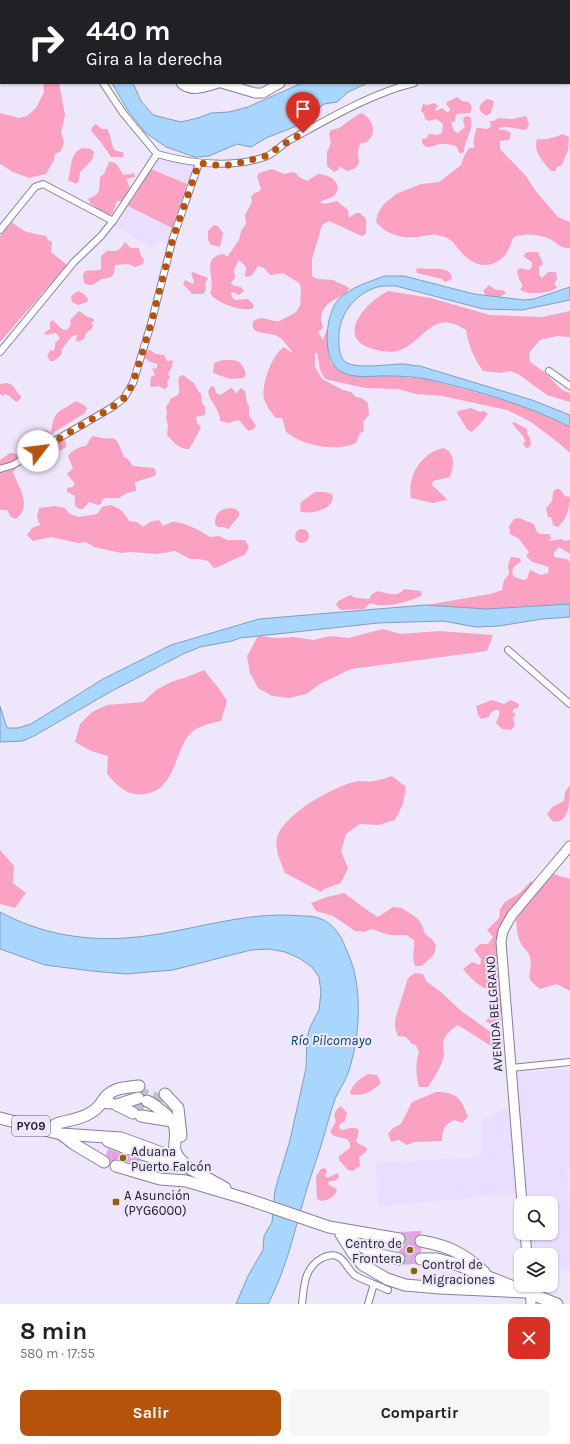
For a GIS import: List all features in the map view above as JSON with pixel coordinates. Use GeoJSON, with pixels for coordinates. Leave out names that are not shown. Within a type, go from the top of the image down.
{"type":"FeatureCollection","features":[{"type":"Feature","properties":{"kind":"highway"},"geometry":{"type":"LineString","coordinates":[[110,1103],[107,1094],[115,1089],[172,1121]]}},
{"type":"Feature","properties":{"kind":"highway"},"geometry":{"type":"LineString","coordinates":[[168,1099],[178,1108],[181,1125],[180,1152],[191,1169]]}},
{"type":"Feature","properties":{"kind":"highway"},"geometry":{"type":"LineString","coordinates":[[50,1131],[59,1123],[92,1112],[110,1103],[154,1104],[172,1121],[175,1130],[175,1153],[191,1169]]}},
{"type":"Feature","properties":{"kind":"highway"},"geometry":{"type":"LineString","coordinates":[[110,1103],[139,1103]]}},
{"type":"Feature","properties":{"kind":"highway","name":"PY09"},"geometry":{"type":"LineString","coordinates":[[0,1118],[61,1134],[96,1135],[121,1138],[162,1153],[243,1199]]}},
{"type":"Feature","properties":{"kind":"highway","name":"PY09"},"geometry":{"type":"LineString","coordinates":[[61,1134],[74,1144],[104,1162]]}},
{"type":"Feature","properties":{"kind":"highway"},"geometry":{"type":"LineString","coordinates":[[96,1135],[128,1149]]}},
{"type":"Feature","properties":{"kind":"highway"},"geometry":{"type":"LineString","coordinates":[[142,1154],[162,1162],[191,1169]]}},
{"type":"Feature","properties":{"kind":"highway","name":"PY09"},"geometry":{"type":"LineString","coordinates":[[116,1166],[160,1178],[186,1181],[329,1227]]}},
{"type":"Feature","properties":{"kind":"highway"},"geometry":{"type":"LineString","coordinates":[[329,1227],[375,1254],[399,1259]]}},
{"type":"Feature","properties":{"kind":"highway"},"geometry":{"type":"LineString","coordinates":[[329,1227],[399,1239]]}},
{"type":"Feature","properties":{"kind":"highway"},"geometry":{"type":"LineString","coordinates":[[341,1234],[353,1253],[363,1265],[387,1279],[406,1285],[433,1288],[529,1294]]}},
{"type":"Feature","properties":{"kind":"highway"},"geometry":{"type":"LineString","coordinates":[[421,1241],[440,1244],[456,1250],[489,1277]]}},
{"type":"Feature","properties":{"kind":"highway"},"geometry":{"type":"LineString","coordinates":[[421,1259],[437,1259],[453,1263],[557,1304]]}},
{"type":"Feature","properties":{"kind":"street"},"geometry":{"type":"LineString","coordinates":[[104,84],[123,113],[157,154],[215,165],[231,165],[266,156],[290,140],[344,111],[400,86],[409,84]]}},
{"type":"Feature","properties":{"kind":"street"},"geometry":{"type":"LineString","coordinates":[[183,84],[189,88],[197,89],[214,84]]}},
{"type":"Feature","properties":{"kind":"street"},"geometry":{"type":"LineString","coordinates":[[224,84],[255,94],[263,93],[278,84]]}},
{"type":"Feature","properties":{"kind":"street"},"geometry":{"type":"LineString","coordinates":[[0,352],[74,262],[101,236],[157,154]]}},
{"type":"Feature","properties":{"kind":"street"},"geometry":{"type":"LineString","coordinates":[[0,469],[13,465],[111,408],[128,393],[133,383],[151,324],[173,238],[199,163]]}},
{"type":"Feature","properties":{"kind":"street"},"geometry":{"type":"LineString","coordinates":[[0,230],[35,187],[43,184],[113,220]]}},
{"type":"Feature","properties":{"kind":"street"},"geometry":{"type":"LineString","coordinates":[[549,371],[570,386]]}},
{"type":"Feature","properties":{"kind":"street"},"geometry":{"type":"LineString","coordinates":[[508,650],[570,704]]}},
{"type":"Feature","properties":{"kind":"street","name":"AVENIDA BELGRANO"},"geometry":{"type":"LineString","coordinates":[[521,1196],[501,942],[503,931],[512,915],[570,846]]}},
{"type":"Feature","properties":{"kind":"street"},"geometry":{"type":"LineString","coordinates":[[511,1068],[570,1062]]}},
{"type":"Feature","properties":{"kind":"street"},"geometry":{"type":"LineString","coordinates":[[302,1304],[305,1276],[314,1263],[324,1257],[332,1255],[342,1259],[355,1275],[388,1290]]}},
{"type":"Feature","properties":{"kind":"street"},"geometry":{"type":"LineString","coordinates":[[368,1304],[374,1284]]}},
{"type":"Feature","properties":{"kind":"shaded area"},"geometry":{"type":"Polygon","coordinates":[[[43,84],[59,84],[65,115],[61,132],[64,142],[61,151],[55,154],[54,160],[46,174],[29,178],[13,172],[0,164],[0,113],[19,118],[27,116],[36,108],[44,92],[43,84]]]}},
{"type":"Feature","properties":{"kind":"shaded area"},"geometry":{"type":"Polygon","coordinates":[[[457,97],[462,101],[469,102],[472,107],[470,113],[456,114],[455,121],[451,123],[454,131],[458,133],[465,127],[463,121],[464,117],[468,116],[471,118],[471,127],[464,152],[460,154],[456,146],[448,144],[426,147],[422,143],[422,139],[427,138],[428,134],[437,135],[442,133],[443,124],[436,119],[429,121],[425,119],[424,114],[421,111],[423,104],[427,105],[435,103],[438,106],[435,109],[436,111],[442,108],[448,113],[450,109],[446,104],[447,102],[457,97]]]}},
{"type":"Feature","properties":{"kind":"shaded area"},"geometry":{"type":"Polygon","coordinates":[[[488,99],[494,101],[491,113],[486,116],[480,111],[480,105],[488,99]]]}},
{"type":"Feature","properties":{"kind":"shaded area"},"geometry":{"type":"Polygon","coordinates":[[[361,113],[369,119],[373,127],[372,136],[365,143],[361,143],[358,152],[359,163],[354,169],[347,171],[339,166],[338,170],[334,172],[327,166],[327,152],[331,143],[329,134],[331,130],[339,128],[361,113]]]}},
{"type":"Feature","properties":{"kind":"shaded area"},"geometry":{"type":"Polygon","coordinates":[[[526,116],[529,124],[526,130],[506,127],[499,128],[499,130],[506,130],[511,133],[509,140],[500,141],[500,149],[526,176],[535,190],[558,217],[570,222],[570,248],[563,247],[550,239],[543,237],[521,235],[513,238],[502,259],[492,264],[481,265],[466,257],[446,237],[438,235],[405,237],[394,235],[384,230],[376,222],[378,213],[383,205],[396,194],[421,184],[439,182],[461,165],[469,148],[475,148],[474,141],[477,128],[488,129],[491,126],[490,121],[494,121],[498,118],[512,119],[526,116]]]}},
{"type":"Feature","properties":{"kind":"shaded area"},"geometry":{"type":"Polygon","coordinates":[[[96,124],[102,129],[107,129],[115,150],[124,153],[123,157],[111,157],[91,131],[92,127],[96,124]]]}},
{"type":"Feature","properties":{"kind":"shaded area"},"geometry":{"type":"Polygon","coordinates":[[[562,134],[569,137],[568,150],[562,165],[557,167],[555,171],[551,171],[538,153],[536,148],[537,139],[557,137],[562,134]]]}},
{"type":"Feature","properties":{"kind":"shaded area"},"geometry":{"type":"Polygon","coordinates":[[[82,148],[91,149],[94,152],[92,160],[80,172],[79,181],[76,184],[68,180],[73,158],[82,148]]]}},
{"type":"Feature","properties":{"kind":"shaded area"},"geometry":{"type":"Polygon","coordinates":[[[157,157],[195,166],[168,242],[158,239],[152,248],[113,225],[157,157]]]}},
{"type":"Feature","properties":{"kind":"shaded area"},"geometry":{"type":"Polygon","coordinates":[[[109,162],[115,163],[124,175],[134,173],[135,177],[126,179],[130,187],[128,190],[128,195],[122,201],[117,201],[113,213],[110,216],[102,217],[98,214],[98,209],[90,203],[88,199],[96,195],[99,191],[100,177],[104,174],[109,162]]]}},
{"type":"Feature","properties":{"kind":"shaded area"},"geometry":{"type":"Polygon","coordinates":[[[151,169],[187,184],[172,228],[128,206],[151,169]]]}},
{"type":"Feature","properties":{"kind":"shaded area"},"geometry":{"type":"Polygon","coordinates":[[[272,169],[284,174],[293,172],[307,181],[318,174],[330,177],[338,186],[335,195],[320,202],[324,204],[337,201],[348,210],[349,218],[356,213],[360,213],[366,219],[366,233],[363,236],[329,221],[322,225],[312,259],[312,276],[318,279],[331,280],[349,288],[347,292],[326,306],[321,319],[323,328],[318,332],[323,340],[327,329],[328,352],[331,364],[391,376],[425,379],[523,406],[570,427],[570,453],[531,422],[507,410],[442,396],[416,394],[398,389],[365,388],[325,379],[320,370],[317,352],[315,354],[315,367],[322,379],[343,390],[351,392],[356,397],[362,398],[368,403],[369,415],[363,422],[364,431],[360,433],[356,443],[339,447],[310,444],[293,437],[286,432],[282,418],[276,418],[267,406],[264,399],[264,386],[268,370],[275,356],[284,347],[292,352],[279,337],[256,331],[253,329],[253,325],[254,320],[262,318],[279,321],[295,313],[300,306],[301,288],[299,283],[283,273],[270,275],[264,268],[258,266],[252,275],[246,277],[246,267],[239,260],[234,270],[235,278],[231,283],[232,285],[241,287],[244,291],[239,295],[233,292],[231,293],[232,297],[235,300],[248,299],[253,304],[253,308],[243,309],[230,306],[217,300],[210,293],[212,283],[210,264],[212,259],[224,254],[227,257],[239,240],[241,231],[246,224],[245,215],[252,202],[251,197],[254,193],[261,189],[257,176],[259,173],[272,169]]]}},
{"type":"Feature","properties":{"kind":"shaded area"},"geometry":{"type":"Polygon","coordinates":[[[12,222],[24,231],[46,236],[48,240],[52,242],[51,252],[67,265],[0,342],[0,236],[12,222]]]}},
{"type":"Feature","properties":{"kind":"shaded area"},"geometry":{"type":"Polygon","coordinates":[[[214,225],[218,226],[223,233],[220,247],[211,245],[208,240],[208,231],[214,225]]]}},
{"type":"Feature","properties":{"kind":"shaded area"},"geometry":{"type":"Polygon","coordinates":[[[125,242],[131,248],[139,248],[141,256],[144,259],[143,264],[135,267],[128,264],[115,265],[114,274],[111,277],[102,279],[92,285],[84,283],[83,275],[85,271],[101,269],[101,256],[107,251],[116,251],[120,249],[125,242]]]}},
{"type":"Feature","properties":{"kind":"shaded area"},"geometry":{"type":"Polygon","coordinates":[[[538,252],[543,264],[539,267],[539,275],[542,278],[548,272],[556,272],[557,280],[554,283],[557,288],[538,293],[527,292],[520,289],[523,286],[517,271],[520,268],[529,270],[532,267],[532,262],[524,257],[525,253],[538,252]]]}},
{"type":"Feature","properties":{"kind":"shaded area"},"geometry":{"type":"Polygon","coordinates":[[[420,268],[448,271],[451,274],[452,279],[445,282],[442,279],[417,273],[416,269],[420,268]]]}},
{"type":"Feature","properties":{"kind":"shaded area"},"geometry":{"type":"Polygon","coordinates":[[[193,272],[208,278],[205,284],[206,290],[203,294],[192,294],[183,284],[185,280],[193,284],[194,281],[191,274],[193,272]]]}},
{"type":"Feature","properties":{"kind":"shaded area"},"geometry":{"type":"Polygon","coordinates":[[[489,285],[496,290],[503,290],[506,293],[500,297],[487,297],[483,291],[489,285]]]}},
{"type":"Feature","properties":{"kind":"shaded area"},"geometry":{"type":"Polygon","coordinates":[[[78,291],[84,294],[88,299],[87,302],[78,305],[72,302],[71,296],[78,291]]]}},
{"type":"Feature","properties":{"kind":"shaded area"},"geometry":{"type":"Polygon","coordinates":[[[388,291],[431,298],[490,315],[542,317],[570,311],[570,337],[557,336],[540,340],[529,353],[530,362],[543,371],[562,390],[570,393],[570,402],[547,395],[518,374],[510,371],[501,373],[483,371],[472,351],[466,330],[454,324],[444,322],[436,324],[407,347],[394,352],[373,349],[361,344],[356,337],[355,328],[358,320],[363,311],[371,303],[388,291]]]}},
{"type":"Feature","properties":{"kind":"shaded area"},"geometry":{"type":"Polygon","coordinates":[[[79,311],[94,319],[91,323],[93,325],[92,329],[86,333],[84,339],[78,342],[76,341],[77,335],[72,336],[62,349],[61,355],[54,361],[50,361],[47,355],[51,350],[53,351],[55,348],[55,343],[60,338],[56,333],[45,335],[44,333],[50,329],[50,322],[53,320],[62,329],[67,330],[71,324],[70,320],[79,311]]]}},
{"type":"Feature","properties":{"kind":"shaded area"},"geometry":{"type":"Polygon","coordinates":[[[150,350],[156,354],[164,355],[167,361],[173,360],[172,367],[168,374],[170,378],[167,381],[168,386],[165,389],[158,386],[150,386],[151,377],[155,375],[152,368],[156,369],[157,364],[148,361],[144,356],[145,351],[150,350]]]}},
{"type":"Feature","properties":{"kind":"shaded area"},"geometry":{"type":"Polygon","coordinates":[[[223,360],[238,361],[242,365],[246,374],[244,378],[230,379],[213,373],[214,363],[223,360]]]}},
{"type":"Feature","properties":{"kind":"shaded area"},"geometry":{"type":"Polygon","coordinates":[[[183,375],[194,383],[201,394],[202,403],[205,406],[205,415],[196,417],[197,424],[201,426],[189,449],[180,447],[167,435],[168,426],[166,406],[170,399],[178,395],[179,377],[183,375]]]}},
{"type":"Feature","properties":{"kind":"shaded area"},"geometry":{"type":"Polygon","coordinates":[[[7,383],[12,385],[21,396],[20,400],[16,402],[8,395],[4,394],[4,396],[0,394],[0,384],[7,383]]]}},
{"type":"Feature","properties":{"kind":"shaded area"},"geometry":{"type":"Polygon","coordinates":[[[212,386],[215,388],[216,393],[220,395],[231,388],[234,390],[235,394],[241,388],[245,391],[249,406],[249,415],[256,426],[254,429],[249,431],[238,420],[229,423],[220,421],[208,393],[212,386]]]}},
{"type":"Feature","properties":{"kind":"shaded area"},"geometry":{"type":"Polygon","coordinates":[[[76,401],[87,408],[85,413],[51,434],[55,416],[58,413],[76,401]]]}},
{"type":"Feature","properties":{"kind":"shaded area"},"geometry":{"type":"Polygon","coordinates":[[[471,408],[480,412],[484,411],[488,414],[472,432],[467,429],[457,413],[458,411],[471,408]]]}},
{"type":"Feature","properties":{"kind":"shaded area"},"geometry":{"type":"Polygon","coordinates":[[[514,422],[527,429],[527,434],[530,437],[531,445],[528,448],[526,448],[523,444],[525,441],[524,438],[515,428],[512,423],[514,422]]]}},
{"type":"Feature","properties":{"kind":"shaded area"},"geometry":{"type":"Polygon","coordinates":[[[43,430],[47,430],[53,439],[64,439],[66,447],[58,452],[54,450],[51,443],[43,444],[31,451],[13,472],[21,490],[24,502],[21,514],[16,519],[11,517],[7,510],[0,510],[0,460],[10,453],[18,454],[19,449],[29,445],[32,441],[36,441],[43,430]]]}},
{"type":"Feature","properties":{"kind":"shaded area"},"geometry":{"type":"Polygon","coordinates":[[[93,436],[116,440],[124,457],[128,459],[133,466],[154,468],[156,472],[155,476],[135,482],[136,491],[127,493],[119,498],[106,498],[102,500],[101,504],[97,505],[89,502],[83,509],[79,509],[75,506],[75,496],[67,492],[67,488],[72,487],[75,484],[67,474],[73,468],[68,456],[76,449],[86,446],[93,436]]]}},
{"type":"Feature","properties":{"kind":"shaded area"},"geometry":{"type":"Polygon","coordinates":[[[443,448],[450,453],[453,460],[450,477],[433,481],[432,485],[447,500],[433,503],[411,498],[411,482],[417,467],[428,455],[443,448]]]}},
{"type":"Feature","properties":{"kind":"shaded area"},"geometry":{"type":"Polygon","coordinates":[[[556,489],[560,489],[565,496],[570,497],[567,514],[563,522],[557,527],[553,525],[551,517],[548,517],[546,508],[552,501],[553,492],[556,489]]]}},
{"type":"Feature","properties":{"kind":"shaded area"},"geometry":{"type":"Polygon","coordinates":[[[315,492],[332,494],[330,504],[315,512],[310,513],[300,511],[301,502],[315,492]]]}},
{"type":"Feature","properties":{"kind":"shaded area"},"geometry":{"type":"Polygon","coordinates":[[[110,505],[121,511],[129,521],[137,522],[143,527],[150,522],[159,520],[163,526],[176,522],[192,527],[210,537],[219,536],[227,540],[245,540],[249,547],[245,555],[214,568],[208,561],[190,559],[175,551],[157,554],[130,552],[121,553],[94,547],[86,542],[78,543],[51,537],[33,541],[27,535],[32,528],[40,525],[37,517],[39,508],[56,506],[65,508],[70,514],[79,517],[97,514],[102,507],[110,505]]]}},
{"type":"Feature","properties":{"kind":"shaded area"},"geometry":{"type":"Polygon","coordinates":[[[231,508],[236,509],[239,512],[239,516],[228,529],[218,527],[215,524],[217,514],[221,510],[231,508]]]}},
{"type":"Feature","properties":{"kind":"shaded area"},"geometry":{"type":"Polygon","coordinates":[[[519,518],[534,524],[537,532],[540,534],[550,534],[551,538],[549,541],[561,539],[565,541],[570,540],[570,554],[559,547],[554,553],[554,557],[567,559],[570,562],[570,604],[487,609],[426,605],[490,594],[502,590],[504,580],[509,574],[508,565],[511,557],[520,558],[521,562],[512,571],[513,576],[523,580],[527,579],[530,570],[541,575],[548,573],[549,567],[532,562],[526,556],[529,552],[518,538],[510,534],[509,526],[514,519],[519,518]]]}},
{"type":"Feature","properties":{"kind":"shaded area"},"geometry":{"type":"Polygon","coordinates":[[[299,529],[305,529],[309,533],[309,539],[305,543],[299,543],[295,539],[295,533],[299,529]]]}},
{"type":"Feature","properties":{"kind":"shaded area"},"geometry":{"type":"Polygon","coordinates":[[[404,589],[421,591],[422,595],[397,604],[376,605],[370,603],[364,609],[341,610],[336,605],[338,601],[350,595],[356,598],[369,599],[372,594],[378,591],[388,594],[395,594],[404,589]]]}},
{"type":"Feature","properties":{"kind":"shaded area"},"geometry":{"type":"Polygon","coordinates":[[[383,629],[401,634],[439,631],[493,635],[487,651],[351,669],[320,684],[306,694],[289,698],[272,696],[258,688],[250,673],[247,656],[258,636],[276,638],[294,637],[313,640],[330,636],[348,638],[383,629]]]}},
{"type":"Feature","properties":{"kind":"shaded area"},"geometry":{"type":"Polygon","coordinates":[[[204,670],[227,701],[221,721],[203,726],[188,736],[168,779],[155,791],[145,794],[133,794],[123,790],[107,774],[108,756],[91,751],[75,742],[80,724],[92,712],[107,705],[143,702],[156,690],[171,682],[204,670]]]}},
{"type":"Feature","properties":{"kind":"shaded area"},"geometry":{"type":"Polygon","coordinates":[[[492,700],[504,704],[511,700],[519,704],[518,708],[514,709],[512,712],[516,714],[513,718],[515,726],[511,730],[502,729],[496,723],[499,710],[491,712],[489,717],[481,719],[478,715],[476,706],[492,700]]]}},
{"type":"Feature","properties":{"kind":"shaded area"},"geometry":{"type":"Polygon","coordinates":[[[392,776],[406,787],[403,804],[395,820],[378,825],[360,824],[346,834],[341,851],[348,868],[341,883],[324,889],[321,892],[285,873],[278,855],[276,841],[282,828],[290,819],[312,802],[337,788],[359,781],[381,780],[392,776]]]}},
{"type":"Feature","properties":{"kind":"shaded area"},"geometry":{"type":"Polygon","coordinates":[[[570,785],[570,797],[566,815],[558,822],[552,821],[547,814],[552,807],[564,801],[565,792],[570,785]]]}},
{"type":"Feature","properties":{"kind":"shaded area"},"geometry":{"type":"Polygon","coordinates":[[[0,850],[14,866],[13,883],[26,893],[15,908],[0,904],[0,850]]]}},
{"type":"Feature","properties":{"kind":"shaded area"},"geometry":{"type":"Polygon","coordinates":[[[553,874],[570,879],[570,991],[557,984],[540,989],[534,984],[529,974],[531,963],[529,956],[520,942],[517,930],[516,920],[524,907],[537,889],[553,874]]]}},
{"type":"Feature","properties":{"kind":"shaded area"},"geometry":{"type":"Polygon","coordinates":[[[532,880],[531,889],[498,939],[496,948],[501,974],[502,1011],[500,1028],[492,1026],[486,1021],[491,1014],[498,1010],[498,1001],[492,991],[476,982],[463,969],[472,962],[480,965],[481,959],[474,950],[480,944],[488,944],[493,937],[487,930],[499,918],[500,909],[505,902],[520,893],[532,880]]]}},
{"type":"Feature","properties":{"kind":"shaded area"},"geometry":{"type":"Polygon","coordinates":[[[344,893],[378,917],[393,907],[402,908],[417,918],[422,925],[425,934],[432,939],[436,946],[434,954],[422,966],[415,966],[413,959],[414,940],[406,935],[389,935],[372,929],[364,932],[355,931],[333,916],[316,911],[311,903],[344,893]]]}},
{"type":"Feature","properties":{"kind":"shaded area"},"geometry":{"type":"Polygon","coordinates":[[[415,973],[423,974],[427,982],[441,992],[460,1010],[499,1038],[502,1047],[494,1048],[458,1025],[450,1031],[445,1038],[443,1045],[443,1059],[438,1071],[428,1087],[419,1087],[416,1070],[419,1052],[416,1045],[412,1044],[406,1037],[398,1036],[395,1028],[395,1020],[408,978],[415,973]]]}},
{"type":"Feature","properties":{"kind":"shaded area"},"geometry":{"type":"Polygon","coordinates":[[[570,1069],[570,1169],[567,1172],[570,1204],[570,1270],[558,1269],[558,1248],[529,1248],[529,1240],[558,1240],[558,1196],[524,1196],[523,1193],[378,1207],[375,1163],[481,1157],[481,1121],[517,1102],[516,1073],[570,1069]]]}},
{"type":"Feature","properties":{"kind":"shaded area"},"geometry":{"type":"Polygon","coordinates":[[[369,1074],[377,1075],[381,1083],[367,1093],[359,1095],[350,1094],[352,1088],[357,1082],[369,1074]]]}},
{"type":"Feature","properties":{"kind":"shaded area"},"geometry":{"type":"Polygon","coordinates":[[[436,1092],[449,1093],[457,1097],[463,1105],[468,1117],[462,1123],[454,1120],[448,1124],[443,1131],[442,1141],[414,1142],[407,1145],[399,1140],[391,1142],[388,1134],[393,1128],[401,1124],[412,1102],[436,1092]]]}},
{"type":"Feature","properties":{"kind":"shaded area"},"geometry":{"type":"Polygon","coordinates":[[[341,1106],[347,1113],[345,1121],[340,1124],[339,1128],[343,1130],[353,1128],[359,1130],[356,1142],[367,1148],[366,1152],[359,1157],[360,1166],[353,1171],[348,1170],[339,1160],[339,1156],[350,1148],[350,1143],[347,1139],[334,1136],[330,1132],[336,1121],[335,1112],[341,1106]]]}},
{"type":"Feature","properties":{"kind":"shaded area"},"geometry":{"type":"Polygon","coordinates":[[[325,1168],[327,1171],[325,1175],[327,1178],[338,1173],[339,1177],[337,1180],[328,1182],[329,1185],[337,1189],[334,1196],[330,1199],[322,1201],[317,1199],[316,1176],[321,1169],[325,1168]]]}},
{"type":"Feature","properties":{"kind":"water"},"geometry":{"type":"Polygon","coordinates":[[[113,84],[133,84],[141,101],[153,115],[181,122],[211,113],[229,112],[248,107],[300,84],[366,84],[348,92],[337,102],[324,104],[299,125],[266,138],[251,147],[237,144],[209,156],[195,157],[166,147],[146,133],[128,111],[113,84]]]}},
{"type":"Feature","properties":{"kind":"water"},"geometry":{"type":"Polygon","coordinates":[[[384,276],[404,276],[474,294],[524,300],[534,299],[570,287],[570,300],[522,310],[483,309],[396,286],[378,287],[357,298],[346,311],[340,326],[339,348],[344,361],[349,364],[363,366],[402,364],[420,366],[532,400],[570,415],[570,427],[518,405],[444,383],[408,377],[358,376],[345,374],[340,371],[334,365],[330,357],[328,347],[328,325],[334,306],[339,299],[349,291],[384,276]]]}},
{"type":"Feature","properties":{"kind":"water"},"geometry":{"type":"Polygon","coordinates":[[[570,604],[570,617],[542,619],[499,626],[476,627],[443,621],[378,623],[240,638],[200,647],[183,654],[110,692],[34,736],[23,741],[0,742],[0,706],[7,728],[18,728],[31,724],[103,679],[171,645],[259,619],[425,605],[487,609],[570,604]]]}},
{"type":"Feature","properties":{"kind":"water","name":"Río Pilcomayo"},"geometry":{"type":"Polygon","coordinates":[[[0,912],[45,930],[77,937],[93,938],[110,939],[148,936],[236,919],[280,915],[309,916],[318,918],[331,925],[338,933],[349,956],[356,983],[358,1014],[355,1045],[348,1073],[333,1105],[284,1267],[268,1304],[236,1304],[248,1276],[263,1250],[264,1236],[272,1222],[275,1190],[290,1140],[306,1068],[307,1037],[311,1025],[319,1010],[321,992],[319,977],[312,967],[299,958],[285,952],[269,949],[251,950],[173,970],[126,974],[45,965],[0,949],[0,912]]]}},
{"type":"Feature","properties":{"kind":"building"},"geometry":{"type":"Polygon","coordinates":[[[108,1149],[129,1156],[136,1151],[135,1156],[140,1161],[138,1165],[118,1159],[111,1161],[106,1155],[108,1149]]]}},
{"type":"Feature","properties":{"kind":"building","name":"Centro de Frontera"},"geometry":{"type":"Polygon","coordinates":[[[421,1231],[421,1234],[416,1236],[414,1240],[416,1246],[421,1248],[421,1252],[415,1256],[414,1259],[417,1264],[403,1264],[406,1257],[399,1252],[399,1246],[405,1243],[406,1237],[403,1233],[398,1232],[421,1231]]]}},
{"type":"Feature","properties":{"kind":"tunnel"},"geometry":{"type":"LineString","coordinates":[[137,1092],[163,1100]]}},
{"type":"Feature","properties":{"kind":"tunnel"},"geometry":{"type":"LineString","coordinates":[[135,1105],[144,1108]]}},
{"type":"Feature","properties":{"kind":"tunnel"},"geometry":{"type":"LineString","coordinates":[[399,1239],[421,1241]]}},
{"type":"Feature","properties":{"kind":"tunnel"},"geometry":{"type":"LineString","coordinates":[[399,1259],[421,1259]]}},
{"type":"Feature","properties":{"kind":"place","name":"Aduana Puerto Falcón"},"geometry":{"type":"Point","coordinates":[123,1158]}},
{"type":"Feature","properties":{"kind":"place","name":"A Asunción (PYG6000)"},"geometry":{"type":"Point","coordinates":[116,1202]}},
{"type":"Feature","properties":{"kind":"place","name":"Centro de Frontera"},"geometry":{"type":"Point","coordinates":[410,1250]}},
{"type":"Feature","properties":{"kind":"place","name":"Control de Migraciones"},"geometry":{"type":"Point","coordinates":[414,1271]}},
{"type":"Feature","properties":{"kind":"route"},"geometry":{"type":"LineString","coordinates":[[38,451],[111,408],[128,393],[133,383],[151,324],[173,238],[199,163],[231,165],[266,156],[303,133]]}}]}
